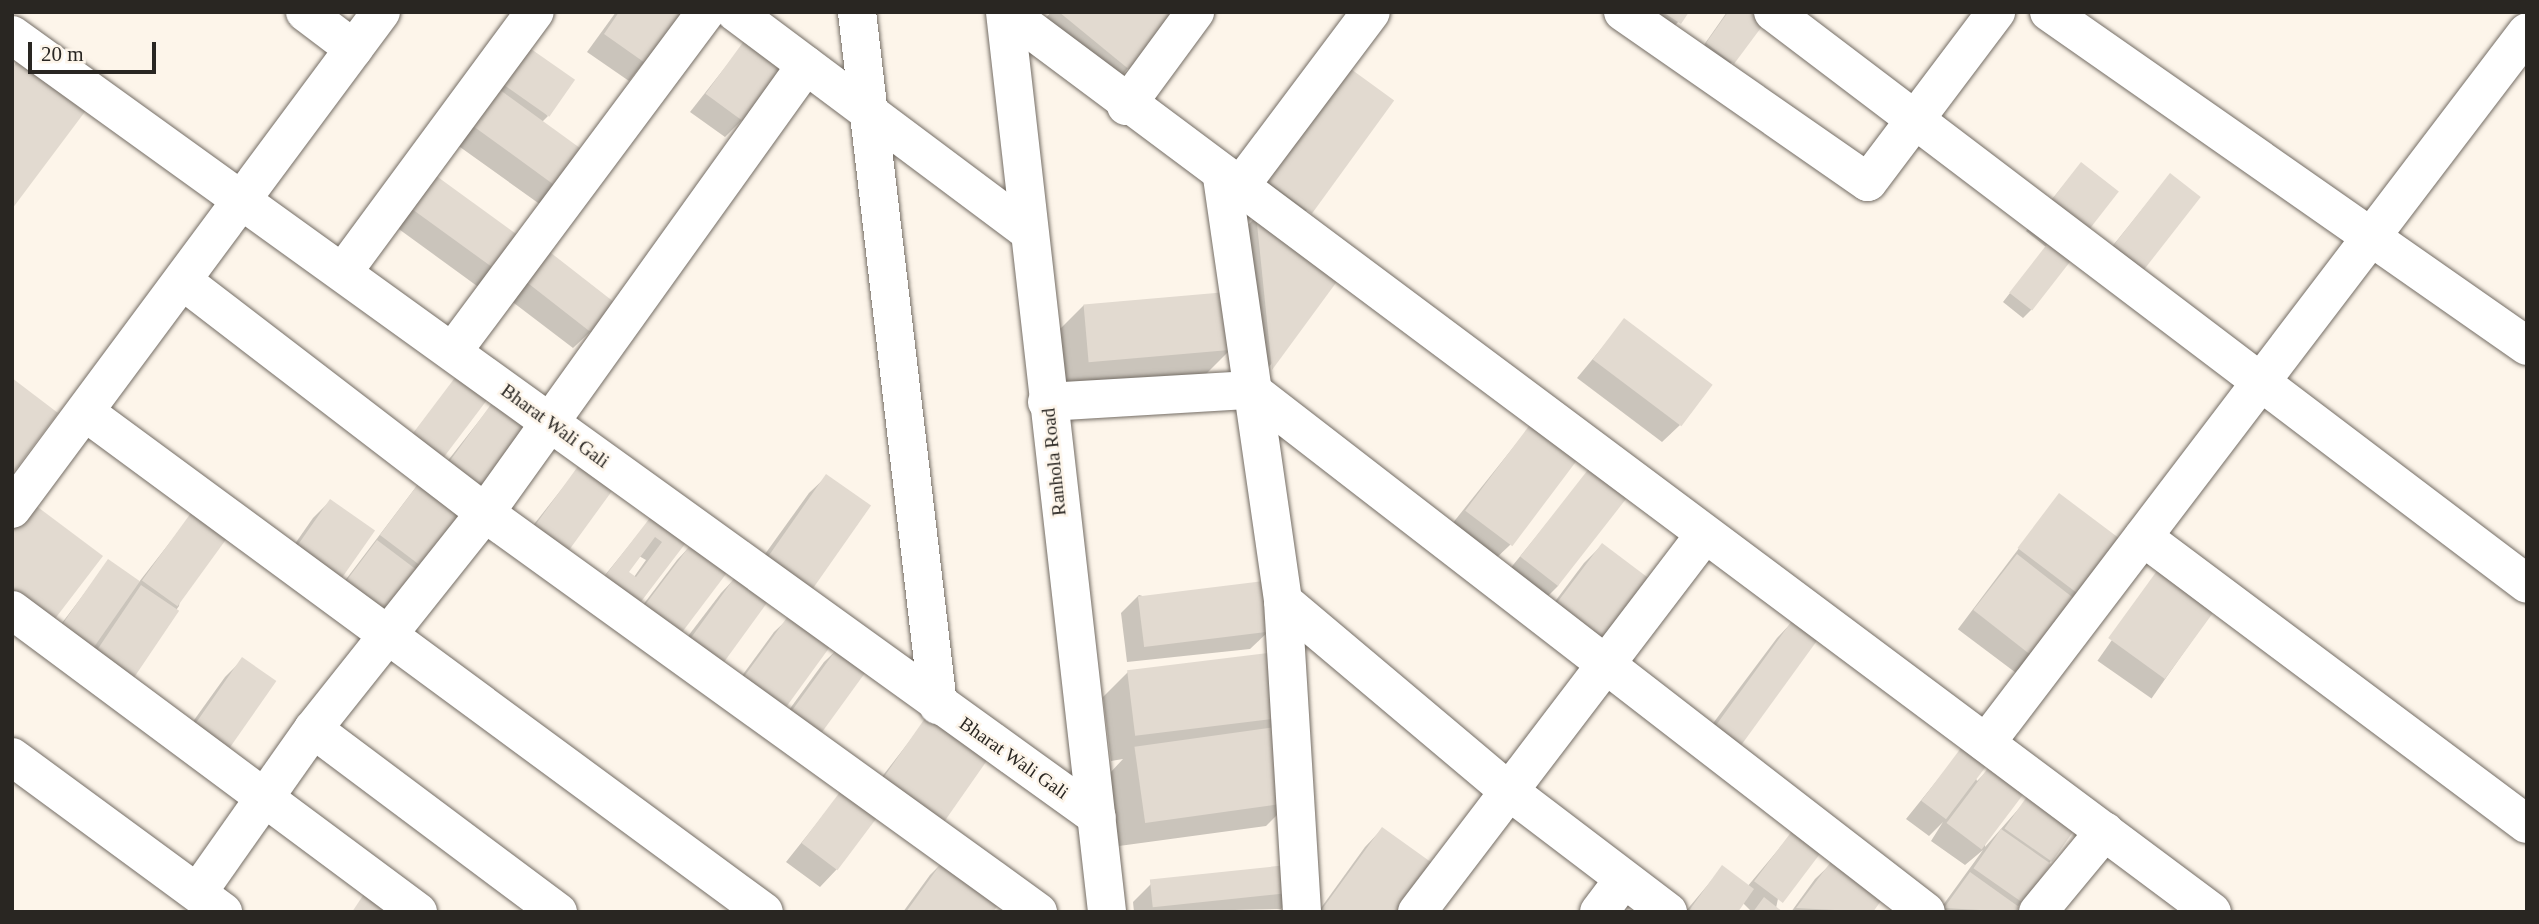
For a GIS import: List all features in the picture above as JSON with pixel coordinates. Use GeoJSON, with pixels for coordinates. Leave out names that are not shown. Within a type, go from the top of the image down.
{"type":"FeatureCollection","features":[{"type":"Feature","properties":{"kind":"street"},"geometry":{"type":"LineString","coordinates":[[305,12],[354,49]]}},
{"type":"Feature","properties":{"kind":"street"},"geometry":{"type":"LineString","coordinates":[[12,509],[381,12]]}},
{"type":"Feature","properties":{"kind":"street"},"geometry":{"type":"LineString","coordinates":[[343,272],[535,12]]}},
{"type":"Feature","properties":{"kind":"street"},"geometry":{"type":"LineString","coordinates":[[453,351],[706,12]]}},
{"type":"Feature","properties":{"kind":"street"},"geometry":{"type":"LineString","coordinates":[[735,12],[1028,230]]}},
{"type":"Feature","properties":{"kind":"street"},"geometry":{"type":"LineString","coordinates":[[857,12],[939,705]]}},
{"type":"Feature","properties":{"kind":"street"},"geometry":{"type":"LineString","coordinates":[[1006,12],[1126,106],[2212,912]]}},
{"type":"Feature","properties":{"kind":"street","name":"Ranhola Road"},"geometry":{"type":"LineString","coordinates":[[1006,12],[1028,230],[1107,912]]}},
{"type":"Feature","properties":{"kind":"street"},"geometry":{"type":"LineString","coordinates":[[1126,106],[1195,12]]}},
{"type":"Feature","properties":{"kind":"street"},"geometry":{"type":"LineString","coordinates":[[1303,912],[1283,601],[1251,390],[1230,183],[1371,12]]}},
{"type":"Feature","properties":{"kind":"street"},"geometry":{"type":"LineString","coordinates":[[1623,12],[1868,182],[1996,12]]}},
{"type":"Feature","properties":{"kind":"street"},"geometry":{"type":"LineString","coordinates":[[1773,12],[1914,124],[2527,584]]}},
{"type":"Feature","properties":{"kind":"street"},"geometry":{"type":"LineString","coordinates":[[2049,12],[2525,341]]}},
{"type":"Feature","properties":{"kind":"street"},"geometry":{"type":"LineString","coordinates":[[1986,743],[2374,238],[2527,32]]}},
{"type":"Feature","properties":{"kind":"street","name":"Bharat Wali Gali"},"geometry":{"type":"LineString","coordinates":[[14,39],[243,198],[1097,817]]}},
{"type":"Feature","properties":{"kind":"street"},"geometry":{"type":"LineString","coordinates":[[12,757],[211,902],[265,798],[313,729],[485,513],[806,65]]}},
{"type":"Feature","properties":{"kind":"street"},"geometry":{"type":"LineString","coordinates":[[183,281],[485,513],[1038,912]]}},
{"type":"Feature","properties":{"kind":"street"},"geometry":{"type":"LineString","coordinates":[[1048,401],[1251,390],[1607,662],[1926,912]]}},
{"type":"Feature","properties":{"kind":"street"},"geometry":{"type":"LineString","coordinates":[[85,412],[387,638],[764,912]]}},
{"type":"Feature","properties":{"kind":"street"},"geometry":{"type":"LineString","coordinates":[[1417,912],[1704,535]]}},
{"type":"Feature","properties":{"kind":"street"},"geometry":{"type":"LineString","coordinates":[[2143,537],[2527,824]]}},
{"type":"Feature","properties":{"kind":"street"},"geometry":{"type":"LineString","coordinates":[[1283,601],[1509,790],[1668,912]]}},
{"type":"Feature","properties":{"kind":"street"},"geometry":{"type":"LineString","coordinates":[[12,610],[418,912]]}},
{"type":"Feature","properties":{"kind":"street"},"geometry":{"type":"LineString","coordinates":[[313,729],[558,912]]}},
{"type":"Feature","properties":{"kind":"street"},"geometry":{"type":"LineString","coordinates":[[2038,912],[2105,831]]}},
{"type":"Feature","properties":{"kind":"street"},"geometry":{"type":"LineString","coordinates":[[1599,912],[1624,878]]}},
{"type":"Feature","properties":{"kind":"building"},"geometry":{"type":"Polygon","coordinates":[[[619,12],[686,12],[648,65],[604,34],[619,12]]]}},
{"type":"Feature","properties":{"kind":"building"},"geometry":{"type":"Polygon","coordinates":[[[1059,12],[1178,12],[1131,71],[1059,12]]]}},
{"type":"Feature","properties":{"kind":"building"},"geometry":{"type":"Polygon","coordinates":[[[1663,12],[1689,12],[1681,24],[1663,12]]]}},
{"type":"Feature","properties":{"kind":"building"},"geometry":{"type":"Polygon","coordinates":[[[1728,12],[1751,12],[1763,25],[1734,64],[1706,43],[1728,12]]]}},
{"type":"Feature","properties":{"kind":"building"},"geometry":{"type":"Polygon","coordinates":[[[749,34],[786,61],[743,121],[706,94],[749,34]]]}},
{"type":"Feature","properties":{"kind":"building"},"geometry":{"type":"Polygon","coordinates":[[[521,42],[575,80],[549,117],[495,79],[521,42]]]}},
{"type":"Feature","properties":{"kind":"building"},"geometry":{"type":"Polygon","coordinates":[[[22,54],[90,105],[12,209],[12,68],[22,54]]]}},
{"type":"Feature","properties":{"kind":"building"},"geometry":{"type":"Polygon","coordinates":[[[1344,64],[1394,100],[1312,214],[1262,177],[1344,64]]]}},
{"type":"Feature","properties":{"kind":"building"},"geometry":{"type":"Polygon","coordinates":[[[496,87],[586,152],[559,189],[470,123],[496,87]]]}},
{"type":"Feature","properties":{"kind":"building"},"geometry":{"type":"Polygon","coordinates":[[[2081,162],[2119,192],[2079,242],[2042,212],[2081,162]]]}},
{"type":"Feature","properties":{"kind":"building"},"geometry":{"type":"Polygon","coordinates":[[[2170,173],[2201,197],[2144,270],[2113,245],[2170,173]]]}},
{"type":"Feature","properties":{"kind":"building"},"geometry":{"type":"Polygon","coordinates":[[[435,175],[522,238],[497,271],[411,208],[435,175]]]}},
{"type":"Feature","properties":{"kind":"building"},"geometry":{"type":"Polygon","coordinates":[[[1256,214],[1341,276],[1272,370],[1256,214]]]}},
{"type":"Feature","properties":{"kind":"building"},"geometry":{"type":"Polygon","coordinates":[[[537,242],[614,302],[591,332],[514,272],[537,242]]]}},
{"type":"Feature","properties":{"kind":"building"},"geometry":{"type":"Polygon","coordinates":[[[2048,243],[2071,261],[2032,310],[2009,293],[2048,243]]]}},
{"type":"Feature","properties":{"kind":"building"},"geometry":{"type":"Polygon","coordinates":[[[1227,292],[1232,350],[1089,362],[1084,305],[1227,292]]]}},
{"type":"Feature","properties":{"kind":"building"},"geometry":{"type":"Polygon","coordinates":[[[1624,318],[1713,385],[1681,426],[1593,360],[1624,318]]]}},
{"type":"Feature","properties":{"kind":"building"},"geometry":{"type":"Polygon","coordinates":[[[463,367],[494,390],[437,466],[406,443],[463,367]]]}},
{"type":"Feature","properties":{"kind":"building"},"geometry":{"type":"Polygon","coordinates":[[[12,378],[58,413],[12,474],[12,378]]]}},
{"type":"Feature","properties":{"kind":"building"},"geometry":{"type":"Polygon","coordinates":[[[497,396],[530,420],[476,495],[443,470],[497,396]]]}},
{"type":"Feature","properties":{"kind":"building"},"geometry":{"type":"Polygon","coordinates":[[[1532,422],[1579,458],[1512,546],[1465,511],[1532,422]]]}},
{"type":"Feature","properties":{"kind":"building"},"geometry":{"type":"Polygon","coordinates":[[[584,458],[618,483],[563,559],[529,534],[584,458]]]}},
{"type":"Feature","properties":{"kind":"building"},"geometry":{"type":"Polygon","coordinates":[[[1594,462],[1632,492],[1558,586],[1520,557],[1594,462]]]}},
{"type":"Feature","properties":{"kind":"building"},"geometry":{"type":"Polygon","coordinates":[[[826,474],[871,506],[813,589],[767,558],[826,474]]]}},
{"type":"Feature","properties":{"kind":"building"},"geometry":{"type":"Polygon","coordinates":[[[425,475],[468,507],[423,567],[380,535],[425,475]]]}},
{"type":"Feature","properties":{"kind":"building"},"geometry":{"type":"Polygon","coordinates":[[[2059,493],[2130,547],[2089,602],[2017,548],[2059,493]]]}},
{"type":"Feature","properties":{"kind":"building"},"geometry":{"type":"Polygon","coordinates":[[[330,499],[375,531],[338,584],[293,552],[330,499]]]}},
{"type":"Feature","properties":{"kind":"building"},"geometry":{"type":"Polygon","coordinates":[[[31,502],[103,556],[51,624],[12,595],[12,527],[31,502]]]}},
{"type":"Feature","properties":{"kind":"building"},"geometry":{"type":"Polygon","coordinates":[[[196,506],[232,532],[178,606],[142,580],[196,506]]]}},
{"type":"Feature","properties":{"kind":"building"},"geometry":{"type":"Polygon","coordinates":[[[656,510],[691,536],[640,603],[605,576],[656,510]],[[655,537],[629,572],[636,577],[662,542],[655,537]]]}},
{"type":"Feature","properties":{"kind":"building"},"geometry":{"type":"Polygon","coordinates":[[[377,540],[421,573],[387,618],[343,585],[377,540]]]}},
{"type":"Feature","properties":{"kind":"building"},"geometry":{"type":"Polygon","coordinates":[[[694,540],[731,568],[677,639],[640,611],[694,540]]]}},
{"type":"Feature","properties":{"kind":"building"},"geometry":{"type":"Polygon","coordinates":[[[1602,543],[1651,580],[1604,642],[1555,605],[1602,543]]]}},
{"type":"Feature","properties":{"kind":"building"},"geometry":{"type":"Polygon","coordinates":[[[2017,554],[2082,605],[2039,661],[1973,610],[2017,554]]]}},
{"type":"Feature","properties":{"kind":"building"},"geometry":{"type":"Polygon","coordinates":[[[2167,557],[2224,598],[2165,679],[2108,638],[2167,557]]]}},
{"type":"Feature","properties":{"kind":"building"},"geometry":{"type":"Polygon","coordinates":[[[108,559],[140,581],[88,656],[56,634],[108,559]]]}},
{"type":"Feature","properties":{"kind":"building"},"geometry":{"type":"Polygon","coordinates":[[[738,573],[771,597],[720,667],[687,643],[738,573]]]}},
{"type":"Feature","properties":{"kind":"building"},"geometry":{"type":"Polygon","coordinates":[[[1264,581],[1270,632],[1144,647],[1138,596],[1264,581]]]}},
{"type":"Feature","properties":{"kind":"building"},"geometry":{"type":"Polygon","coordinates":[[[141,585],[179,611],[129,685],[91,660],[141,585]]]}},
{"type":"Feature","properties":{"kind":"building"},"geometry":{"type":"Polygon","coordinates":[[[791,612],[833,643],[781,715],[739,684],[791,612]]]}},
{"type":"Feature","properties":{"kind":"building"},"geometry":{"type":"Polygon","coordinates":[[[1794,618],[1820,637],[1734,755],[1708,736],[1794,618]]]}},
{"type":"Feature","properties":{"kind":"building"},"geometry":{"type":"Polygon","coordinates":[[[841,643],[871,665],[817,739],[787,717],[841,643]]]}},
{"type":"Feature","properties":{"kind":"building"},"geometry":{"type":"Polygon","coordinates":[[[1276,652],[1284,718],[1135,736],[1127,670],[1276,652]]]}},
{"type":"Feature","properties":{"kind":"building"},"geometry":{"type":"Polygon","coordinates":[[[242,657],[276,681],[225,754],[191,730],[242,657]]]}},
{"type":"Feature","properties":{"kind":"building"},"geometry":{"type":"Polygon","coordinates":[[[928,714],[989,757],[938,830],[877,787],[928,714]]]}},
{"type":"Feature","properties":{"kind":"building"},"geometry":{"type":"Polygon","coordinates":[[[1282,726],[1293,802],[1145,823],[1134,747],[1282,726]]]}},
{"type":"Feature","properties":{"kind":"building"},"geometry":{"type":"Polygon","coordinates":[[[1964,744],[1989,763],[1946,819],[1921,801],[1964,744]]]}},
{"type":"Feature","properties":{"kind":"building"},"geometry":{"type":"Polygon","coordinates":[[[1991,764],[2026,790],[1982,850],[1946,823],[1991,764]]]}},
{"type":"Feature","properties":{"kind":"building"},"geometry":{"type":"Polygon","coordinates":[[[849,780],[885,807],[837,870],[801,843],[849,780]]]}},
{"type":"Feature","properties":{"kind":"building"},"geometry":{"type":"Polygon","coordinates":[[[2028,795],[2076,828],[2052,862],[2004,829],[2028,795]]]}},
{"type":"Feature","properties":{"kind":"building"},"geometry":{"type":"Polygon","coordinates":[[[1382,827],[1435,865],[1401,912],[1320,912],[1382,827]]]}},
{"type":"Feature","properties":{"kind":"building"},"geometry":{"type":"Polygon","coordinates":[[[2001,829],[2051,864],[2023,903],[1973,868],[2001,829]]]}},
{"type":"Feature","properties":{"kind":"building"},"geometry":{"type":"Polygon","coordinates":[[[1792,831],[1821,853],[1783,903],[1754,881],[1792,831]]]}},
{"type":"Feature","properties":{"kind":"building"},"geometry":{"type":"Polygon","coordinates":[[[947,855],[1004,897],[993,912],[906,912],[947,855]]]}},
{"type":"Feature","properties":{"kind":"building"},"geometry":{"type":"Polygon","coordinates":[[[1833,859],[1883,898],[1873,912],[1796,908],[1833,859]]]}},
{"type":"Feature","properties":{"kind":"building"},"geometry":{"type":"Polygon","coordinates":[[[1297,864],[1300,892],[1153,907],[1150,879],[1297,864]]]}},
{"type":"Feature","properties":{"kind":"building"},"geometry":{"type":"Polygon","coordinates":[[[1722,865],[1754,889],[1738,912],[1688,912],[1722,865]]]}},
{"type":"Feature","properties":{"kind":"building"},"geometry":{"type":"Polygon","coordinates":[[[1970,872],[2019,907],[2016,912],[1944,908],[1970,872]]]}},
{"type":"Feature","properties":{"kind":"building"},"geometry":{"type":"Polygon","coordinates":[[[364,894],[386,912],[352,912],[364,894]]]}},
{"type":"Feature","properties":{"kind":"building"},"geometry":{"type":"Polygon","coordinates":[[[1764,897],[1783,912],[1753,912],[1764,897]]]}}]}
